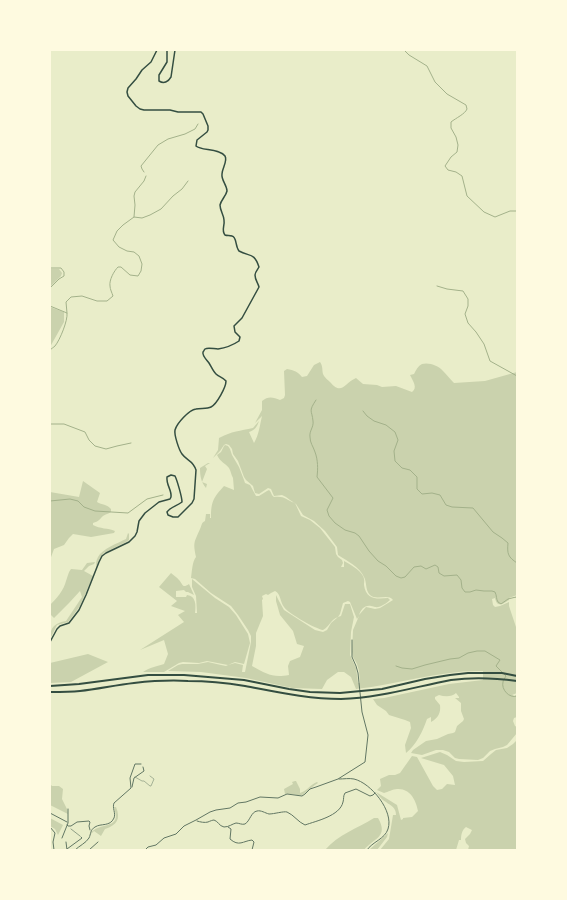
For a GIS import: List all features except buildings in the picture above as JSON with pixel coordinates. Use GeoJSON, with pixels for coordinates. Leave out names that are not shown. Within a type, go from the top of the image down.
{"type":"FeatureCollection","features":[{"type":"Feature","properties":{"kind":"highway"},"geometry":{"type":"LineString","coordinates":[[50,686],[148,676],[184,675],[244,680],[310,692],[340,693],[382,689],[468,672],[502,673],[517,676]]}},
{"type":"Feature","properties":{"kind":"highway"},"geometry":{"type":"LineString","coordinates":[[50,692],[79,691],[157,681],[188,681],[244,686],[308,698],[340,699],[361,698],[386,694],[451,680],[468,678],[517,681]]}},
{"type":"Feature","properties":{"kind":"main road"},"geometry":{"type":"LineString","coordinates":[[50,642],[56,629],[69,623],[79,610],[102,556],[129,542],[135,536],[139,521],[145,513],[153,505],[171,498],[171,493],[166,481],[169,475],[173,475],[177,478],[182,502],[169,509],[167,512],[168,515],[178,517],[192,503],[194,499],[196,470],[192,462],[180,451],[175,430],[189,412],[214,405],[226,386],[225,378],[218,376],[215,373],[205,358],[203,351],[207,348],[224,348],[239,341],[240,337],[235,332],[234,326],[244,314],[259,287],[255,275],[259,266],[255,258],[252,255],[239,251],[236,246],[235,237],[225,235],[223,233],[225,222],[220,204],[227,193],[222,178],[222,172],[226,162],[223,154],[196,146],[197,140],[208,130],[203,114],[201,112],[140,109],[127,94],[128,88],[142,70],[151,62],[157,50]]}},
{"type":"Feature","properties":{"kind":"main road"},"geometry":{"type":"LineString","coordinates":[[167,50],[167,62],[159,77],[159,81],[163,83],[169,81],[171,77],[175,50]]}},
{"type":"Feature","properties":{"kind":"street"},"geometry":{"type":"LineString","coordinates":[[145,850],[148,846],[156,845],[164,838],[176,834],[184,825],[210,812],[230,808],[238,803],[260,797],[278,798],[288,794],[302,796],[310,789],[338,779],[365,762],[368,735],[362,712],[356,666],[352,657],[352,640]]}},
{"type":"Feature","properties":{"kind":"street"},"geometry":{"type":"LineString","coordinates":[[131,788],[130,778],[135,764],[141,764]]}},
{"type":"Feature","properties":{"kind":"street"},"geometry":{"type":"LineString","coordinates":[[75,850],[89,838],[91,831],[95,827],[110,823],[114,814],[114,803],[133,786],[132,782],[135,778],[144,772],[143,767]]}},
{"type":"Feature","properties":{"kind":"street"},"geometry":{"type":"LineString","coordinates":[[338,779],[355,779],[363,783],[375,793],[385,807],[388,816],[388,828],[386,832],[367,850]]}},
{"type":"Feature","properties":{"kind":"street"},"geometry":{"type":"LineString","coordinates":[[196,820],[198,822],[207,822],[215,820],[221,826],[227,827],[237,823],[245,824],[255,812],[258,811],[267,814],[288,812],[305,825],[335,813],[343,803],[343,796],[345,793],[356,788],[370,796],[375,793]]}},
{"type":"Feature","properties":{"kind":"street"},"geometry":{"type":"LineString","coordinates":[[62,838],[68,826],[68,809]]}},
{"type":"Feature","properties":{"kind":"street"},"geometry":{"type":"LineString","coordinates":[[50,813],[68,822]]}},
{"type":"Feature","properties":{"kind":"street"},"geometry":{"type":"LineString","coordinates":[[68,826],[71,826],[77,822],[89,821],[91,831]]}},
{"type":"Feature","properties":{"kind":"street"},"geometry":{"type":"LineString","coordinates":[[50,827],[55,833],[53,842],[54,850]]}},
{"type":"Feature","properties":{"kind":"street"},"geometry":{"type":"LineString","coordinates":[[227,827],[231,829],[230,839],[234,843],[244,843],[252,840],[254,842],[252,850]]}},
{"type":"Feature","properties":{"kind":"street"},"geometry":{"type":"LineString","coordinates":[[66,842],[65,844],[67,850],[82,838],[81,837]]}},
{"type":"Feature","properties":{"kind":"street"},"geometry":{"type":"LineString","coordinates":[[89,850],[98,842]]}},
{"type":"Feature","properties":{"kind":"lane"},"geometry":{"type":"LineString","coordinates":[[135,778],[142,781],[144,780],[151,786],[154,779],[150,776]]}},
{"type":"Feature","properties":{"kind":"path"},"geometry":{"type":"LineString","coordinates":[[68,826],[81,837]]}},
{"type":"Feature","properties":{"kind":"green space"},"geometry":{"type":"Polygon","coordinates":[[[50,269],[59,269],[62,273],[50,287],[50,269]]]}},
{"type":"Feature","properties":{"kind":"green space"},"geometry":{"type":"Polygon","coordinates":[[[50,307],[64,312],[64,322],[50,347],[50,307]]]}},
{"type":"Feature","properties":{"kind":"green space"},"geometry":{"type":"Polygon","coordinates":[[[320,362],[324,376],[337,388],[343,387],[356,378],[363,384],[382,387],[396,386],[412,392],[415,386],[410,375],[414,374],[418,367],[422,364],[434,365],[444,372],[454,383],[485,381],[517,372],[517,595],[509,598],[509,600],[505,603],[500,604],[497,603],[495,598],[492,599],[495,607],[509,602],[517,630],[517,693],[512,695],[517,695],[517,717],[514,718],[513,721],[517,727],[517,733],[507,745],[490,751],[483,758],[478,760],[455,758],[449,752],[443,750],[436,750],[422,755],[411,753],[426,741],[437,739],[455,732],[457,726],[464,719],[461,711],[461,703],[455,698],[459,698],[456,693],[448,696],[439,695],[435,697],[440,705],[440,710],[436,719],[431,722],[431,717],[427,719],[419,738],[406,753],[405,745],[411,728],[410,722],[389,715],[377,705],[373,699],[449,684],[483,680],[483,671],[467,671],[435,675],[356,689],[351,677],[344,672],[338,672],[327,680],[322,689],[292,688],[246,678],[201,672],[168,671],[182,664],[198,664],[208,662],[226,666],[235,663],[243,665],[242,672],[245,672],[251,642],[251,636],[248,630],[231,606],[211,593],[195,579],[191,578],[193,564],[196,557],[195,543],[205,521],[206,514],[210,514],[211,518],[213,500],[224,486],[234,490],[233,478],[230,469],[217,455],[221,452],[225,445],[230,449],[245,483],[250,485],[256,496],[259,496],[269,490],[274,497],[283,498],[294,503],[282,495],[274,496],[271,489],[268,488],[259,494],[255,493],[253,486],[244,477],[238,461],[229,445],[226,444],[224,445],[213,458],[218,450],[219,438],[253,428],[259,421],[256,428],[249,432],[254,443],[262,416],[255,423],[262,410],[262,401],[268,398],[280,400],[284,398],[284,371],[287,369],[296,372],[302,377],[307,376],[314,365],[320,362]],[[295,503],[301,516],[310,520],[320,528],[335,547],[336,554],[343,563],[341,567],[344,567],[344,561],[355,567],[364,577],[360,570],[353,564],[338,555],[337,547],[325,531],[314,521],[303,515],[295,503]],[[364,577],[364,585],[367,594],[373,598],[388,598],[390,600],[379,607],[369,606],[365,607],[359,615],[366,607],[375,609],[380,608],[393,600],[388,597],[373,597],[370,595],[367,591],[364,577]],[[275,591],[268,595],[266,594],[262,596],[263,616],[256,633],[256,646],[252,666],[270,675],[289,675],[288,666],[290,661],[300,657],[304,646],[297,644],[293,631],[280,615],[276,595],[284,610],[315,630],[323,632],[327,630],[331,623],[338,617],[333,620],[323,630],[303,621],[287,610],[277,592],[275,591]],[[348,601],[343,603],[338,617],[341,616],[345,604],[350,604],[354,617],[351,632],[350,655],[356,668],[358,683],[360,683],[359,671],[352,652],[353,630],[359,616],[357,619],[350,602],[348,601]]]}},
{"type":"Feature","properties":{"kind":"green space"},"geometry":{"type":"Polygon","coordinates":[[[210,463],[205,466],[207,469],[202,482],[200,468],[210,463]]]}},
{"type":"Feature","properties":{"kind":"green space"},"geometry":{"type":"Polygon","coordinates":[[[83,481],[100,493],[97,502],[108,506],[111,509],[111,512],[104,515],[98,521],[93,523],[93,525],[115,531],[114,533],[91,537],[73,534],[64,545],[54,549],[50,560],[50,492],[79,497],[83,481]]]}},
{"type":"Feature","properties":{"kind":"green space"},"geometry":{"type":"Polygon","coordinates":[[[202,482],[207,484],[206,488],[204,486],[202,482]]]}},
{"type":"Feature","properties":{"kind":"green space"},"geometry":{"type":"Polygon","coordinates":[[[128,533],[129,540],[104,553],[96,567],[96,562],[100,554],[110,546],[126,539],[128,533]]]}},
{"type":"Feature","properties":{"kind":"green space"},"geometry":{"type":"Polygon","coordinates":[[[95,562],[84,571],[93,576],[80,606],[68,622],[57,625],[50,639],[51,631],[54,626],[66,621],[82,597],[80,591],[54,618],[50,614],[50,605],[62,591],[70,570],[82,570],[87,563],[95,562]]]}},
{"type":"Feature","properties":{"kind":"green space"},"geometry":{"type":"Polygon","coordinates":[[[171,573],[184,586],[189,584],[194,595],[184,590],[176,591],[176,597],[186,597],[187,595],[192,597],[195,604],[195,613],[197,613],[196,596],[192,587],[192,579],[215,598],[229,607],[236,615],[248,634],[250,643],[244,664],[235,662],[228,665],[207,661],[199,663],[183,662],[164,672],[143,672],[164,664],[168,654],[164,640],[140,650],[184,622],[178,615],[185,611],[171,606],[177,601],[159,587],[171,573]]]}},
{"type":"Feature","properties":{"kind":"green space"},"geometry":{"type":"Polygon","coordinates":[[[88,654],[108,662],[71,682],[50,683],[50,663],[88,654]]]}},
{"type":"Feature","properties":{"kind":"green space"},"geometry":{"type":"Polygon","coordinates":[[[517,740],[517,850],[468,850],[469,846],[465,839],[472,830],[466,827],[463,831],[461,840],[459,840],[456,850],[380,850],[389,839],[393,815],[396,815],[396,812],[394,808],[382,799],[376,792],[397,805],[401,820],[403,818],[412,817],[418,811],[414,799],[405,790],[395,789],[384,793],[377,790],[381,786],[380,779],[389,775],[400,773],[412,756],[417,757],[433,786],[437,790],[442,789],[447,784],[455,785],[453,776],[444,765],[421,758],[440,752],[456,761],[483,761],[496,750],[507,748],[517,740]]]}},
{"type":"Feature","properties":{"kind":"green space"},"geometry":{"type":"Polygon","coordinates":[[[296,781],[300,789],[300,793],[315,783],[318,783],[302,795],[285,794],[284,789],[293,784],[292,782],[296,781]]]}},
{"type":"Feature","properties":{"kind":"green space"},"geometry":{"type":"Polygon","coordinates":[[[50,784],[52,786],[59,786],[63,789],[62,799],[68,814],[50,805],[50,784]]]}},
{"type":"Feature","properties":{"kind":"green space"},"geometry":{"type":"Polygon","coordinates":[[[114,807],[116,807],[118,815],[117,821],[112,826],[105,829],[101,836],[94,831],[90,835],[92,831],[115,821],[116,817],[114,807]]]}},
{"type":"Feature","properties":{"kind":"green space"},"geometry":{"type":"Polygon","coordinates":[[[50,818],[63,825],[58,835],[55,829],[50,826],[50,818]]]}},
{"type":"Feature","properties":{"kind":"green space"},"geometry":{"type":"Polygon","coordinates":[[[374,818],[378,818],[381,824],[381,833],[379,837],[364,850],[325,850],[330,844],[342,836],[374,818]]]}},
{"type":"Feature","properties":{"kind":"green space"},"geometry":{"type":"Polygon","coordinates":[[[388,833],[387,837],[377,850],[369,850],[388,833]]]}},
{"type":"Feature","properties":{"kind":"waterway"},"geometry":{"type":"LineString","coordinates":[[404,50],[409,55],[427,66],[435,82],[447,94],[466,105],[466,111],[451,122],[451,128],[458,145],[457,152],[451,157],[445,166],[448,170],[456,172],[462,176],[467,196],[484,212],[495,217],[510,211],[517,211]]}},
{"type":"Feature","properties":{"kind":"waterway"},"geometry":{"type":"LineString","coordinates":[[144,172],[141,166],[158,145],[168,139],[185,134],[195,129],[198,124]]}},
{"type":"Feature","properties":{"kind":"waterway"},"geometry":{"type":"LineString","coordinates":[[134,217],[135,192],[146,176]]}},
{"type":"Feature","properties":{"kind":"waterway"},"geometry":{"type":"LineString","coordinates":[[67,313],[66,302],[71,297],[82,296],[97,301],[107,301],[113,296],[110,281],[113,273],[118,267],[121,267],[130,275],[138,276],[141,271],[142,264],[139,256],[134,252],[127,251],[119,247],[113,240],[117,231],[134,217],[142,218],[161,209],[182,189],[188,181]]}},
{"type":"Feature","properties":{"kind":"waterway"},"geometry":{"type":"LineString","coordinates":[[50,268],[61,268],[64,272],[64,276],[50,288]]}},
{"type":"Feature","properties":{"kind":"waterway"},"geometry":{"type":"LineString","coordinates":[[437,286],[463,291],[468,299],[468,306],[465,314],[468,323],[484,344],[490,361],[517,376]]}},
{"type":"Feature","properties":{"kind":"waterway"},"geometry":{"type":"LineString","coordinates":[[50,306],[67,313],[65,325],[61,335],[55,346],[50,350]]}},
{"type":"Feature","properties":{"kind":"waterway"},"geometry":{"type":"LineString","coordinates":[[316,400],[311,409],[313,423],[310,439],[317,458],[317,477],[333,498],[327,510],[329,516],[335,523],[345,530],[359,536],[378,561],[386,566],[396,576],[401,578],[405,577],[414,567],[421,566],[426,569],[435,565],[438,567],[439,573],[444,576],[457,575],[461,580],[462,588],[465,592],[476,590],[492,591],[495,592],[497,601],[501,604],[508,599],[516,597],[517,600]]}},
{"type":"Feature","properties":{"kind":"waterway"},"geometry":{"type":"LineString","coordinates":[[363,411],[374,421],[386,425],[395,432],[398,440],[394,451],[395,461],[402,468],[410,470],[417,477],[417,489],[422,494],[432,493],[440,495],[446,505],[452,507],[473,508],[493,532],[508,543],[509,555],[517,563]]}},
{"type":"Feature","properties":{"kind":"waterway"},"geometry":{"type":"LineString","coordinates":[[50,424],[64,424],[85,432],[89,440],[95,446],[106,449],[131,443]]}},
{"type":"Feature","properties":{"kind":"waterway"},"geometry":{"type":"LineString","coordinates":[[50,501],[70,499],[78,501],[84,507],[95,511],[128,513],[147,499],[163,495]]}},
{"type":"Feature","properties":{"kind":"waterway"},"geometry":{"type":"LineString","coordinates":[[396,666],[412,669],[459,658],[468,653],[485,651],[500,660],[496,666],[502,672]]}},
{"type":"Feature","properties":{"kind":"waterway"},"geometry":{"type":"LineString","coordinates":[[504,674],[506,676],[503,680],[504,690],[511,696],[517,696]]}}]}
